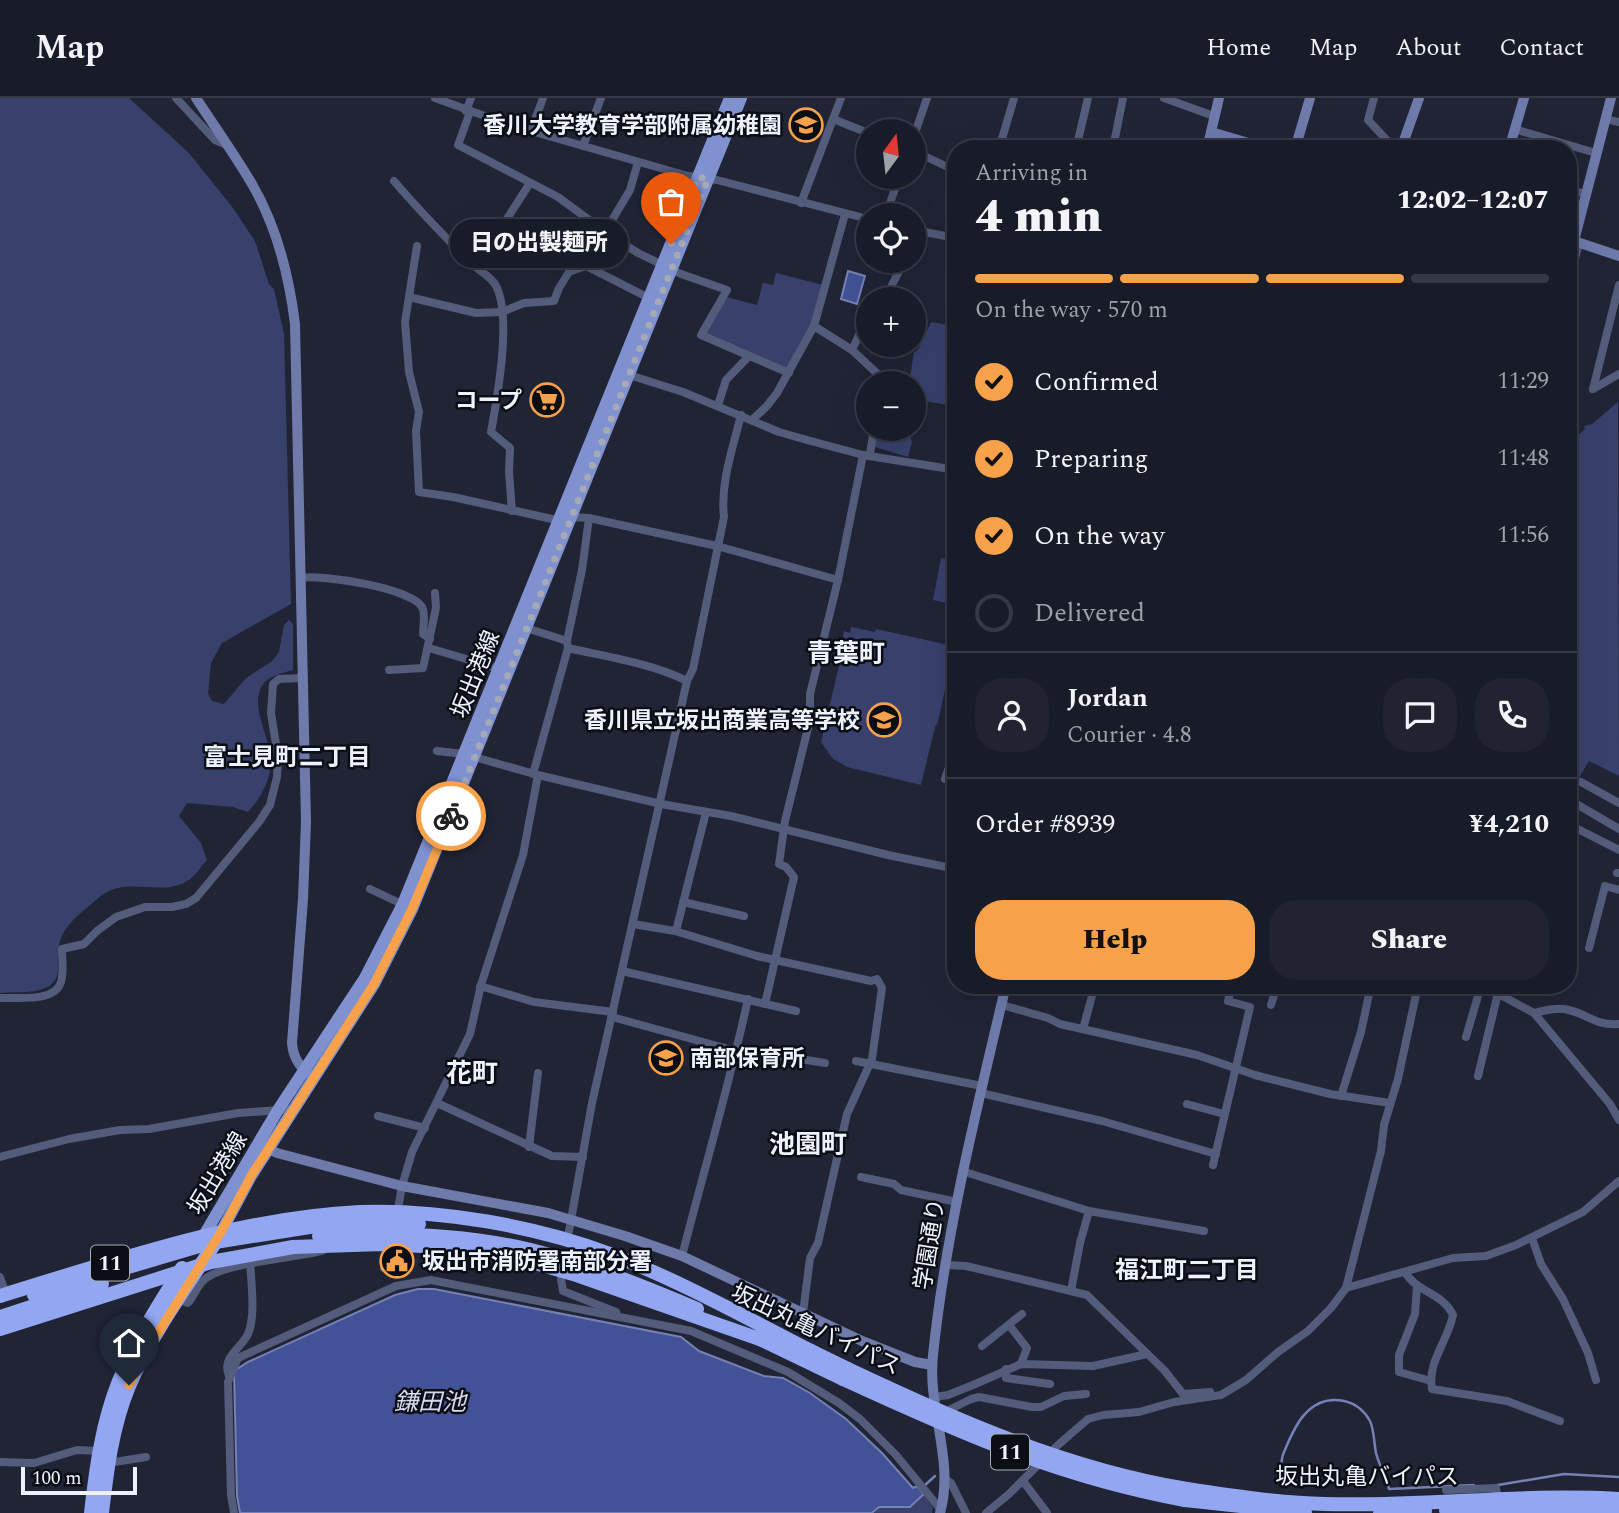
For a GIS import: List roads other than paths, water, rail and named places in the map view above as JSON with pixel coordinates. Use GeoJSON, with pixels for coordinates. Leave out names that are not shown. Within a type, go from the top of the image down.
{"type":"FeatureCollection","features":[{"type":"Feature","properties":{"kind":"highway"},"geometry":{"type":"LineString","coordinates":[[91,1513],[119,1381],[128,1360],[168,1300],[202,1265],[221,1232],[360,1212],[397,1215]]}},
{"type":"Feature","properties":{"kind":"highway","name":"11"},"geometry":{"type":"LineString","coordinates":[[397,1215],[501,1225],[543,1233],[611,1255],[670,1280],[815,1353]]}},
{"type":"Feature","properties":{"kind":"highway","name":"坂出丸亀バイパス"},"geometry":{"type":"LineString","coordinates":[[0,1317],[35,1300],[192,1256],[316,1231],[403,1223],[489,1232],[534,1240],[620,1266],[705,1301],[815,1353],[846,1374]]}},
{"type":"Feature","properties":{"kind":"highway","name":"坂出丸亀バイパス"},"geometry":{"type":"LineString","coordinates":[[316,1231],[445,1237],[530,1250],[617,1276],[765,1341],[1033,1449],[1186,1495],[1276,1512],[1305,1513]]}},
{"type":"Feature","properties":{"kind":"highway","name":"11"},"geometry":{"type":"LineString","coordinates":[[2,1299],[182,1241],[221,1232]]}},
{"type":"Feature","properties":{"kind":"highway"},"geometry":{"type":"LineString","coordinates":[[103,1513],[104,1457],[129,1385],[148,1349],[180,1271],[203,1237]]}},
{"type":"Feature","properties":{"kind":"highway"},"geometry":{"type":"LineString","coordinates":[[202,1265],[250,1260],[293,1247],[391,1241],[461,1248],[518,1258],[765,1341]]}},
{"type":"Feature","properties":{"kind":"highway","name":"11"},"geometry":{"type":"LineString","coordinates":[[0,1329],[202,1265]]}},
{"type":"Feature","properties":{"kind":"highway"},"geometry":{"type":"LineString","coordinates":[[152,1280],[159,1284],[168,1300]]}},
{"type":"Feature","properties":{"kind":"highway","name":"坂出丸亀バイパス"},"geometry":{"type":"LineString","coordinates":[[2,1299],[35,1300]]}},
{"type":"Feature","properties":{"kind":"highway","name":"坂出丸亀バイパス"},"geometry":{"type":"LineString","coordinates":[[1186,1495],[1238,1496],[1325,1504],[1619,1510]]}},
{"type":"Feature","properties":{"kind":"highway","name":"坂出丸亀バイパス"},"geometry":{"type":"LineString","coordinates":[[1380,1513],[1619,1499]]}},
{"type":"Feature","properties":{"kind":"main road","name":"坂出港線"},"geometry":{"type":"LineString","coordinates":[[221,1232],[251,1176],[278,1110],[309,1074],[374,984],[566,519],[667,267],[730,98]]}},
{"type":"Feature","properties":{"kind":"main road","name":"坂出港線"},"geometry":{"type":"LineString","coordinates":[[699,178],[741,98]]}},
{"type":"Feature","properties":{"kind":"main road","name":"坂出港線"},"geometry":{"type":"LineString","coordinates":[[624,374],[649,298],[667,267]]}},
{"type":"Feature","properties":{"kind":"main road","name":"坂出港線"},"geometry":{"type":"LineString","coordinates":[[203,1237],[264,1147],[295,1109],[309,1074]]}},
{"type":"Feature","properties":{"kind":"main road"},"geometry":{"type":"LineString","coordinates":[[234,1209],[239,1222],[254,1227]]}},
{"type":"Feature","properties":{"kind":"street"},"geometry":{"type":"LineString","coordinates":[[176,98],[215,140],[227,145]]}},
{"type":"Feature","properties":{"kind":"street"},"geometry":{"type":"LineString","coordinates":[[196,98],[253,185],[265,210],[277,239],[292,299],[296,329],[306,822],[292,1043],[294,1055],[309,1074]]}},
{"type":"Feature","properties":{"kind":"street"},"geometry":{"type":"LineString","coordinates":[[435,98],[531,131],[638,162],[856,216]]}},
{"type":"Feature","properties":{"kind":"street"},"geometry":{"type":"LineString","coordinates":[[471,98],[458,145],[558,197],[608,234],[667,267],[727,290],[701,335],[789,373]]}},
{"type":"Feature","properties":{"kind":"street"},"geometry":{"type":"LineString","coordinates":[[531,131],[543,98]]}},
{"type":"Feature","properties":{"kind":"street"},"geometry":{"type":"LineString","coordinates":[[583,146],[601,98]]}},
{"type":"Feature","properties":{"kind":"street"},"geometry":{"type":"LineString","coordinates":[[801,203],[840,100],[831,98]]}},
{"type":"Feature","properties":{"kind":"street"},"geometry":{"type":"LineString","coordinates":[[920,119],[927,98]]}},
{"type":"Feature","properties":{"kind":"street"},"geometry":{"type":"LineString","coordinates":[[1002,140],[1014,98]]}},
{"type":"Feature","properties":{"kind":"street"},"geometry":{"type":"LineString","coordinates":[[1078,140],[1088,98]]}},
{"type":"Feature","properties":{"kind":"street"},"geometry":{"type":"LineString","coordinates":[[1115,138],[1123,98]]}},
{"type":"Feature","properties":{"kind":"street"},"geometry":{"type":"LineString","coordinates":[[1164,98],[1214,116]]}},
{"type":"Feature","properties":{"kind":"street"},"geometry":{"type":"LineString","coordinates":[[1209,140],[1219,98]]}},
{"type":"Feature","properties":{"kind":"street"},"geometry":{"type":"LineString","coordinates":[[1298,140],[1310,98]]}},
{"type":"Feature","properties":{"kind":"street"},"geometry":{"type":"LineString","coordinates":[[1374,98],[1368,120],[1387,140]]}},
{"type":"Feature","properties":{"kind":"street"},"geometry":{"type":"LineString","coordinates":[[1404,140],[1419,98]]}},
{"type":"Feature","properties":{"kind":"street"},"geometry":{"type":"LineString","coordinates":[[1511,140],[1524,98]]}},
{"type":"Feature","properties":{"kind":"street"},"geometry":{"type":"LineString","coordinates":[[1577,229],[1611,98]]}},
{"type":"Feature","properties":{"kind":"street"},"geometry":{"type":"LineString","coordinates":[[833,119],[856,128]]}},
{"type":"Feature","properties":{"kind":"street"},"geometry":{"type":"LineString","coordinates":[[1605,119],[1619,122]]}},
{"type":"Feature","properties":{"kind":"street"},"geometry":{"type":"LineString","coordinates":[[1514,129],[1552,140]]}},
{"type":"Feature","properties":{"kind":"street"},"geometry":{"type":"LineString","coordinates":[[1211,132],[1238,140]]}},
{"type":"Feature","properties":{"kind":"street"},"geometry":{"type":"LineString","coordinates":[[1577,147],[1596,153]]}},
{"type":"Feature","properties":{"kind":"street"},"geometry":{"type":"LineString","coordinates":[[926,157],[947,167]]}},
{"type":"Feature","properties":{"kind":"street"},"geometry":{"type":"LineString","coordinates":[[410,296],[476,313],[502,312],[524,303],[554,301],[569,272],[586,266],[600,253],[630,190],[638,162]]}},
{"type":"Feature","properties":{"kind":"street"},"geometry":{"type":"LineString","coordinates":[[394,181],[472,264],[495,284],[502,312],[502,370],[491,432],[510,448],[512,511]]}},
{"type":"Feature","properties":{"kind":"street"},"geometry":{"type":"LineString","coordinates":[[472,264],[494,239],[530,183]]}},
{"type":"Feature","properties":{"kind":"street"},"geometry":{"type":"LineString","coordinates":[[1577,192],[1586,194]]}},
{"type":"Feature","properties":{"kind":"street"},"geometry":{"type":"LineString","coordinates":[[752,420],[767,406],[789,373],[814,326],[845,214]]}},
{"type":"Feature","properties":{"kind":"street"},"geometry":{"type":"LineString","coordinates":[[926,234],[947,237]]}},
{"type":"Feature","properties":{"kind":"street"},"geometry":{"type":"LineString","coordinates":[[1577,242],[1619,256]]}},
{"type":"Feature","properties":{"kind":"street"},"geometry":{"type":"LineString","coordinates":[[417,246],[405,322],[410,372],[419,412],[416,431],[419,492],[512,511],[566,519],[589,518],[717,546],[838,580]]}},
{"type":"Feature","properties":{"kind":"street"},"geometry":{"type":"LineString","coordinates":[[586,266],[649,298]]}},
{"type":"Feature","properties":{"kind":"street"},"geometry":{"type":"LineString","coordinates":[[1619,285],[1593,389],[1619,374]]}},
{"type":"Feature","properties":{"kind":"street"},"geometry":{"type":"LineString","coordinates":[[814,326],[852,350],[874,371]]}},
{"type":"Feature","properties":{"kind":"street"},"geometry":{"type":"LineString","coordinates":[[852,350],[856,342]]}},
{"type":"Feature","properties":{"kind":"street"},"geometry":{"type":"LineString","coordinates":[[718,405],[726,380],[749,356]]}},
{"type":"Feature","properties":{"kind":"street"},"geometry":{"type":"LineString","coordinates":[[624,374],[718,405],[779,432],[866,455],[947,468]]}},
{"type":"Feature","properties":{"kind":"street"},"geometry":{"type":"LineString","coordinates":[[569,1231],[592,1103],[687,681],[693,669],[724,517],[724,487],[741,415]]}},
{"type":"Feature","properties":{"kind":"street"},"geometry":{"type":"LineString","coordinates":[[765,1003],[794,877],[786,867],[779,864],[783,829],[810,720],[810,694],[870,441]]}},
{"type":"Feature","properties":{"kind":"street"},"geometry":{"type":"LineString","coordinates":[[397,1215],[412,1152],[470,1034],[480,986],[523,855],[536,774],[582,570],[589,518]]}},
{"type":"Feature","properties":{"kind":"street"},"geometry":{"type":"LineString","coordinates":[[300,578],[376,585],[413,599],[422,605],[423,634],[429,643],[504,670]]}},
{"type":"Feature","properties":{"kind":"street"},"geometry":{"type":"LineString","coordinates":[[389,670],[423,668],[437,600],[435,593]]}},
{"type":"Feature","properties":{"kind":"street"},"geometry":{"type":"LineString","coordinates":[[522,626],[567,644],[687,681]]}},
{"type":"Feature","properties":{"kind":"street"},"geometry":{"type":"LineString","coordinates":[[0,998],[46,996],[54,993],[62,981],[62,949],[84,944],[116,917],[145,907],[186,904],[196,898],[253,830],[270,805],[277,778],[278,757],[271,713],[273,684],[279,680],[303,678]]}},
{"type":"Feature","properties":{"kind":"street"},"geometry":{"type":"LineString","coordinates":[[437,751],[469,756],[661,804],[947,867]]}},
{"type":"Feature","properties":{"kind":"street"},"geometry":{"type":"LineString","coordinates":[[1581,782],[1619,803]]}},
{"type":"Feature","properties":{"kind":"street"},"geometry":{"type":"LineString","coordinates":[[1577,804],[1619,829]]}},
{"type":"Feature","properties":{"kind":"street"},"geometry":{"type":"LineString","coordinates":[[676,931],[706,812]]}},
{"type":"Feature","properties":{"kind":"street"},"geometry":{"type":"LineString","coordinates":[[1577,828],[1619,849]]}},
{"type":"Feature","properties":{"kind":"street"},"geometry":{"type":"LineString","coordinates":[[1589,948],[1605,886],[1619,890]]}},
{"type":"Feature","properties":{"kind":"street"},"geometry":{"type":"LineString","coordinates":[[370,889],[407,907]]}},
{"type":"Feature","properties":{"kind":"street"},"geometry":{"type":"LineString","coordinates":[[683,902],[744,916]]}},
{"type":"Feature","properties":{"kind":"street"},"geometry":{"type":"LineString","coordinates":[[633,924],[676,931],[757,956],[871,981],[877,979],[882,988],[870,1064],[846,1114],[818,1243],[810,1258],[803,1313]]}},
{"type":"Feature","properties":{"kind":"street"},"geometry":{"type":"LineString","coordinates":[[622,971],[796,1012]]}},
{"type":"Feature","properties":{"kind":"street"},"geometry":{"type":"LineString","coordinates":[[480,986],[534,1002],[612,1014],[736,1049],[825,1063]]}},
{"type":"Feature","properties":{"kind":"street","name":"学園通り"},"geometry":{"type":"LineString","coordinates":[[941,1511],[946,1480],[932,1366],[962,1171],[1004,994]]}},
{"type":"Feature","properties":{"kind":"street"},"geometry":{"type":"LineString","coordinates":[[1083,1029],[1093,994]]}},
{"type":"Feature","properties":{"kind":"street"},"geometry":{"type":"LineString","coordinates":[[1213,1165],[1250,1007],[1228,1001],[1230,994]]}},
{"type":"Feature","properties":{"kind":"street"},"geometry":{"type":"LineString","coordinates":[[1271,1004],[1274,994]]}},
{"type":"Feature","properties":{"kind":"street"},"geometry":{"type":"LineString","coordinates":[[1341,1096],[1361,1032],[1369,994]]}},
{"type":"Feature","properties":{"kind":"street"},"geometry":{"type":"LineString","coordinates":[[986,1513],[1023,1481],[1077,1427],[1095,1416],[1139,1412],[1174,1402],[1221,1395],[1246,1380],[1278,1352],[1308,1331],[1331,1308],[1346,1288],[1381,1151],[1384,1125],[1398,1079],[1416,994]]}},
{"type":"Feature","properties":{"kind":"street"},"geometry":{"type":"LineString","coordinates":[[1466,1037],[1479,994]]}},
{"type":"Feature","properties":{"kind":"street"},"geometry":{"type":"LineString","coordinates":[[1478,1076],[1498,994]]}},
{"type":"Feature","properties":{"kind":"street"},"geometry":{"type":"LineString","coordinates":[[1500,994],[1534,1013],[1609,1104],[1619,1120]]}},
{"type":"Feature","properties":{"kind":"street"},"geometry":{"type":"LineString","coordinates":[[682,1256],[723,1108],[748,999]]}},
{"type":"Feature","properties":{"kind":"street"},"geometry":{"type":"LineString","coordinates":[[1002,1005],[1083,1029],[1197,1055],[1341,1096],[1390,1104]]}},
{"type":"Feature","properties":{"kind":"street"},"geometry":{"type":"LineString","coordinates":[[1534,1013],[1563,1009],[1599,1024],[1619,1024]]}},
{"type":"Feature","properties":{"kind":"street"},"geometry":{"type":"LineString","coordinates":[[856,1061],[1102,1121],[1216,1154]]}},
{"type":"Feature","properties":{"kind":"street"},"geometry":{"type":"LineString","coordinates":[[529,1147],[538,1073]]}},
{"type":"Feature","properties":{"kind":"street"},"geometry":{"type":"LineString","coordinates":[[438,1103],[552,1156],[583,1157]]}},
{"type":"Feature","properties":{"kind":"street"},"geometry":{"type":"LineString","coordinates":[[1187,1104],[1224,1114]]}},
{"type":"Feature","properties":{"kind":"street"},"geometry":{"type":"LineString","coordinates":[[0,1157],[69,1139],[120,1130],[149,1129],[238,1113],[295,1109]]}},
{"type":"Feature","properties":{"kind":"street"},"geometry":{"type":"LineString","coordinates":[[379,1116],[425,1128]]}},
{"type":"Feature","properties":{"kind":"street"},"geometry":{"type":"LineString","coordinates":[[264,1147],[402,1186],[571,1219],[682,1256],[862,1340],[915,1362],[932,1366]]}},
{"type":"Feature","properties":{"kind":"street"},"geometry":{"type":"LineString","coordinates":[[962,1171],[1089,1211],[1204,1231]]}},
{"type":"Feature","properties":{"kind":"street"},"geometry":{"type":"LineString","coordinates":[[861,1177],[894,1184],[901,1190],[957,1202]]}},
{"type":"Feature","properties":{"kind":"street"},"geometry":{"type":"LineString","coordinates":[[1346,1288],[1453,1258],[1486,1256],[1532,1238],[1583,1212],[1619,1181]]}},
{"type":"Feature","properties":{"kind":"street"},"geometry":{"type":"LineString","coordinates":[[1071,1291],[1089,1211]]}},
{"type":"Feature","properties":{"kind":"street"},"geometry":{"type":"LineString","coordinates":[[1532,1238],[1541,1264],[1563,1299],[1588,1353],[1596,1380]]}},
{"type":"Feature","properties":{"kind":"street"},"geometry":{"type":"LineString","coordinates":[[384,1269],[391,1241]]}},
{"type":"Feature","properties":{"kind":"street"},"geometry":{"type":"LineString","coordinates":[[168,1300],[188,1303],[202,1282],[213,1274],[250,1260],[299,1257],[328,1249]]}},
{"type":"Feature","properties":{"kind":"street"},"geometry":{"type":"LineString","coordinates":[[230,1377],[227,1370],[229,1358],[246,1338],[251,1327],[250,1260]]}},
{"type":"Feature","properties":{"kind":"street"},"geometry":{"type":"LineString","coordinates":[[947,1265],[966,1266],[1087,1295],[1164,1370],[1183,1394],[1215,1391],[1221,1395]]}},
{"type":"Feature","properties":{"kind":"street"},"geometry":{"type":"LineString","coordinates":[[1405,1272],[1409,1281],[1441,1299],[1452,1315],[1436,1356],[1432,1389],[1507,1401],[1560,1421]]}},
{"type":"Feature","properties":{"kind":"street"},"geometry":{"type":"LineString","coordinates":[[0,1277],[2,1299]]}},
{"type":"Feature","properties":{"kind":"street"},"geometry":{"type":"LineString","coordinates":[[561,1279],[563,1292],[616,1312],[617,1317]]}},
{"type":"Feature","properties":{"kind":"street"},"geometry":{"type":"LineString","coordinates":[[234,1513],[231,1495],[230,1377],[234,1364],[244,1354],[396,1286],[419,1280],[431,1280],[691,1331],[788,1371],[860,1419],[896,1455],[941,1511]]}},
{"type":"Feature","properties":{"kind":"street"},"geometry":{"type":"LineString","coordinates":[[1417,1285],[1415,1314],[1399,1355],[1399,1372],[1431,1381]]}},
{"type":"Feature","properties":{"kind":"street"},"geometry":{"type":"LineString","coordinates":[[982,1346],[1023,1314]]}},
{"type":"Feature","properties":{"kind":"street"},"geometry":{"type":"LineString","coordinates":[[1009,1325],[1027,1348],[1021,1364]]}},
{"type":"Feature","properties":{"kind":"street"},"geometry":{"type":"LineString","coordinates":[[934,1397],[948,1395],[1021,1364],[1093,1366],[1147,1354]]}},
{"type":"Feature","properties":{"kind":"street"},"geometry":{"type":"LineString","coordinates":[[1006,1369],[1006,1378],[1051,1384]]}},
{"type":"Feature","properties":{"kind":"street"},"geometry":{"type":"LineString","coordinates":[[937,1415],[979,1397],[1041,1407],[1064,1396],[1086,1394]]}},
{"type":"Feature","properties":{"kind":"street"},"geometry":{"type":"LineString","coordinates":[[0,1462],[34,1463],[76,1450],[104,1457],[146,1457]]}},
{"type":"Feature","properties":{"kind":"street"},"geometry":{"type":"LineString","coordinates":[[946,1480],[951,1483],[966,1513]]}},
{"type":"Feature","properties":{"kind":"street"},"geometry":{"type":"LineString","coordinates":[[1023,1481],[1047,1513]]}},
{"type":"Feature","properties":{"kind":"street"},"geometry":{"type":"LineString","coordinates":[[1446,1490],[1492,1488],[1497,1490],[1498,1506]]}},
{"type":"Feature","properties":{"kind":"water"},"geometry":{"type":"Polygon","coordinates":[[[848,271],[865,276],[862,287],[856,287],[856,304],[841,299],[848,271]]]}},
{"type":"Feature","properties":{"kind":"water","name":"鎌田池"},"geometry":{"type":"Polygon","coordinates":[[[418,1289],[434,1289],[681,1337],[699,1351],[764,1376],[783,1378],[810,1393],[846,1419],[882,1453],[913,1488],[917,1486],[924,1494],[910,1507],[879,1507],[872,1513],[240,1513],[237,1496],[234,1371],[248,1362],[395,1295],[418,1289]]]}},
{"type":"Feature","properties":{"kind":"waterway"},"geometry":{"type":"LineString","coordinates":[[1279,1483],[1283,1456],[1302,1418],[1321,1403],[1339,1400],[1357,1406],[1370,1421],[1376,1453],[1389,1489],[1474,1485]]}},
{"type":"Feature","properties":{"kind":"waterway"},"geometry":{"type":"LineString","coordinates":[[1498,1485],[1564,1474],[1619,1477]]}},
{"type":"Feature","properties":{"kind":"waterway"},"geometry":{"type":"LineString","coordinates":[[924,1486],[935,1476]]}},
{"type":"Feature","properties":{"kind":"place","name":"香川大学教育学部附属幼稚園"},"geometry":{"type":"Point","coordinates":[806,125]}},
{"type":"Feature","properties":{"kind":"place","name":"日の出製麺所"},"geometry":{"type":"Point","coordinates":[671,244]}},
{"type":"Feature","properties":{"kind":"place","name":"コープ"},"geometry":{"type":"Point","coordinates":[547,400]}},
{"type":"Feature","properties":{"kind":"place","name":"香川県立坂出商業高等学校"},"geometry":{"type":"Point","coordinates":[884,720]}},
{"type":"Feature","properties":{"kind":"place","name":"南部保育所"},"geometry":{"type":"Point","coordinates":[666,1058]}},
{"type":"Feature","properties":{"kind":"place","name":"坂出市消防署南部分署"},"geometry":{"type":"Point","coordinates":[397,1261]}},
{"type":"Feature","properties":{"kind":"district","name":"青葉町"},"geometry":{"type":"Point","coordinates":[846,653]}},
{"type":"Feature","properties":{"kind":"district","name":"富士見町二丁目"},"geometry":{"type":"Point","coordinates":[287,757]}},
{"type":"Feature","properties":{"kind":"district","name":"花町"},"geometry":{"type":"Point","coordinates":[472,1073]}},
{"type":"Feature","properties":{"kind":"district","name":"池園町"},"geometry":{"type":"Point","coordinates":[808,1144]}},
{"type":"Feature","properties":{"kind":"district","name":"福江町二丁目"},"geometry":{"type":"Point","coordinates":[1187,1270]}}]}
